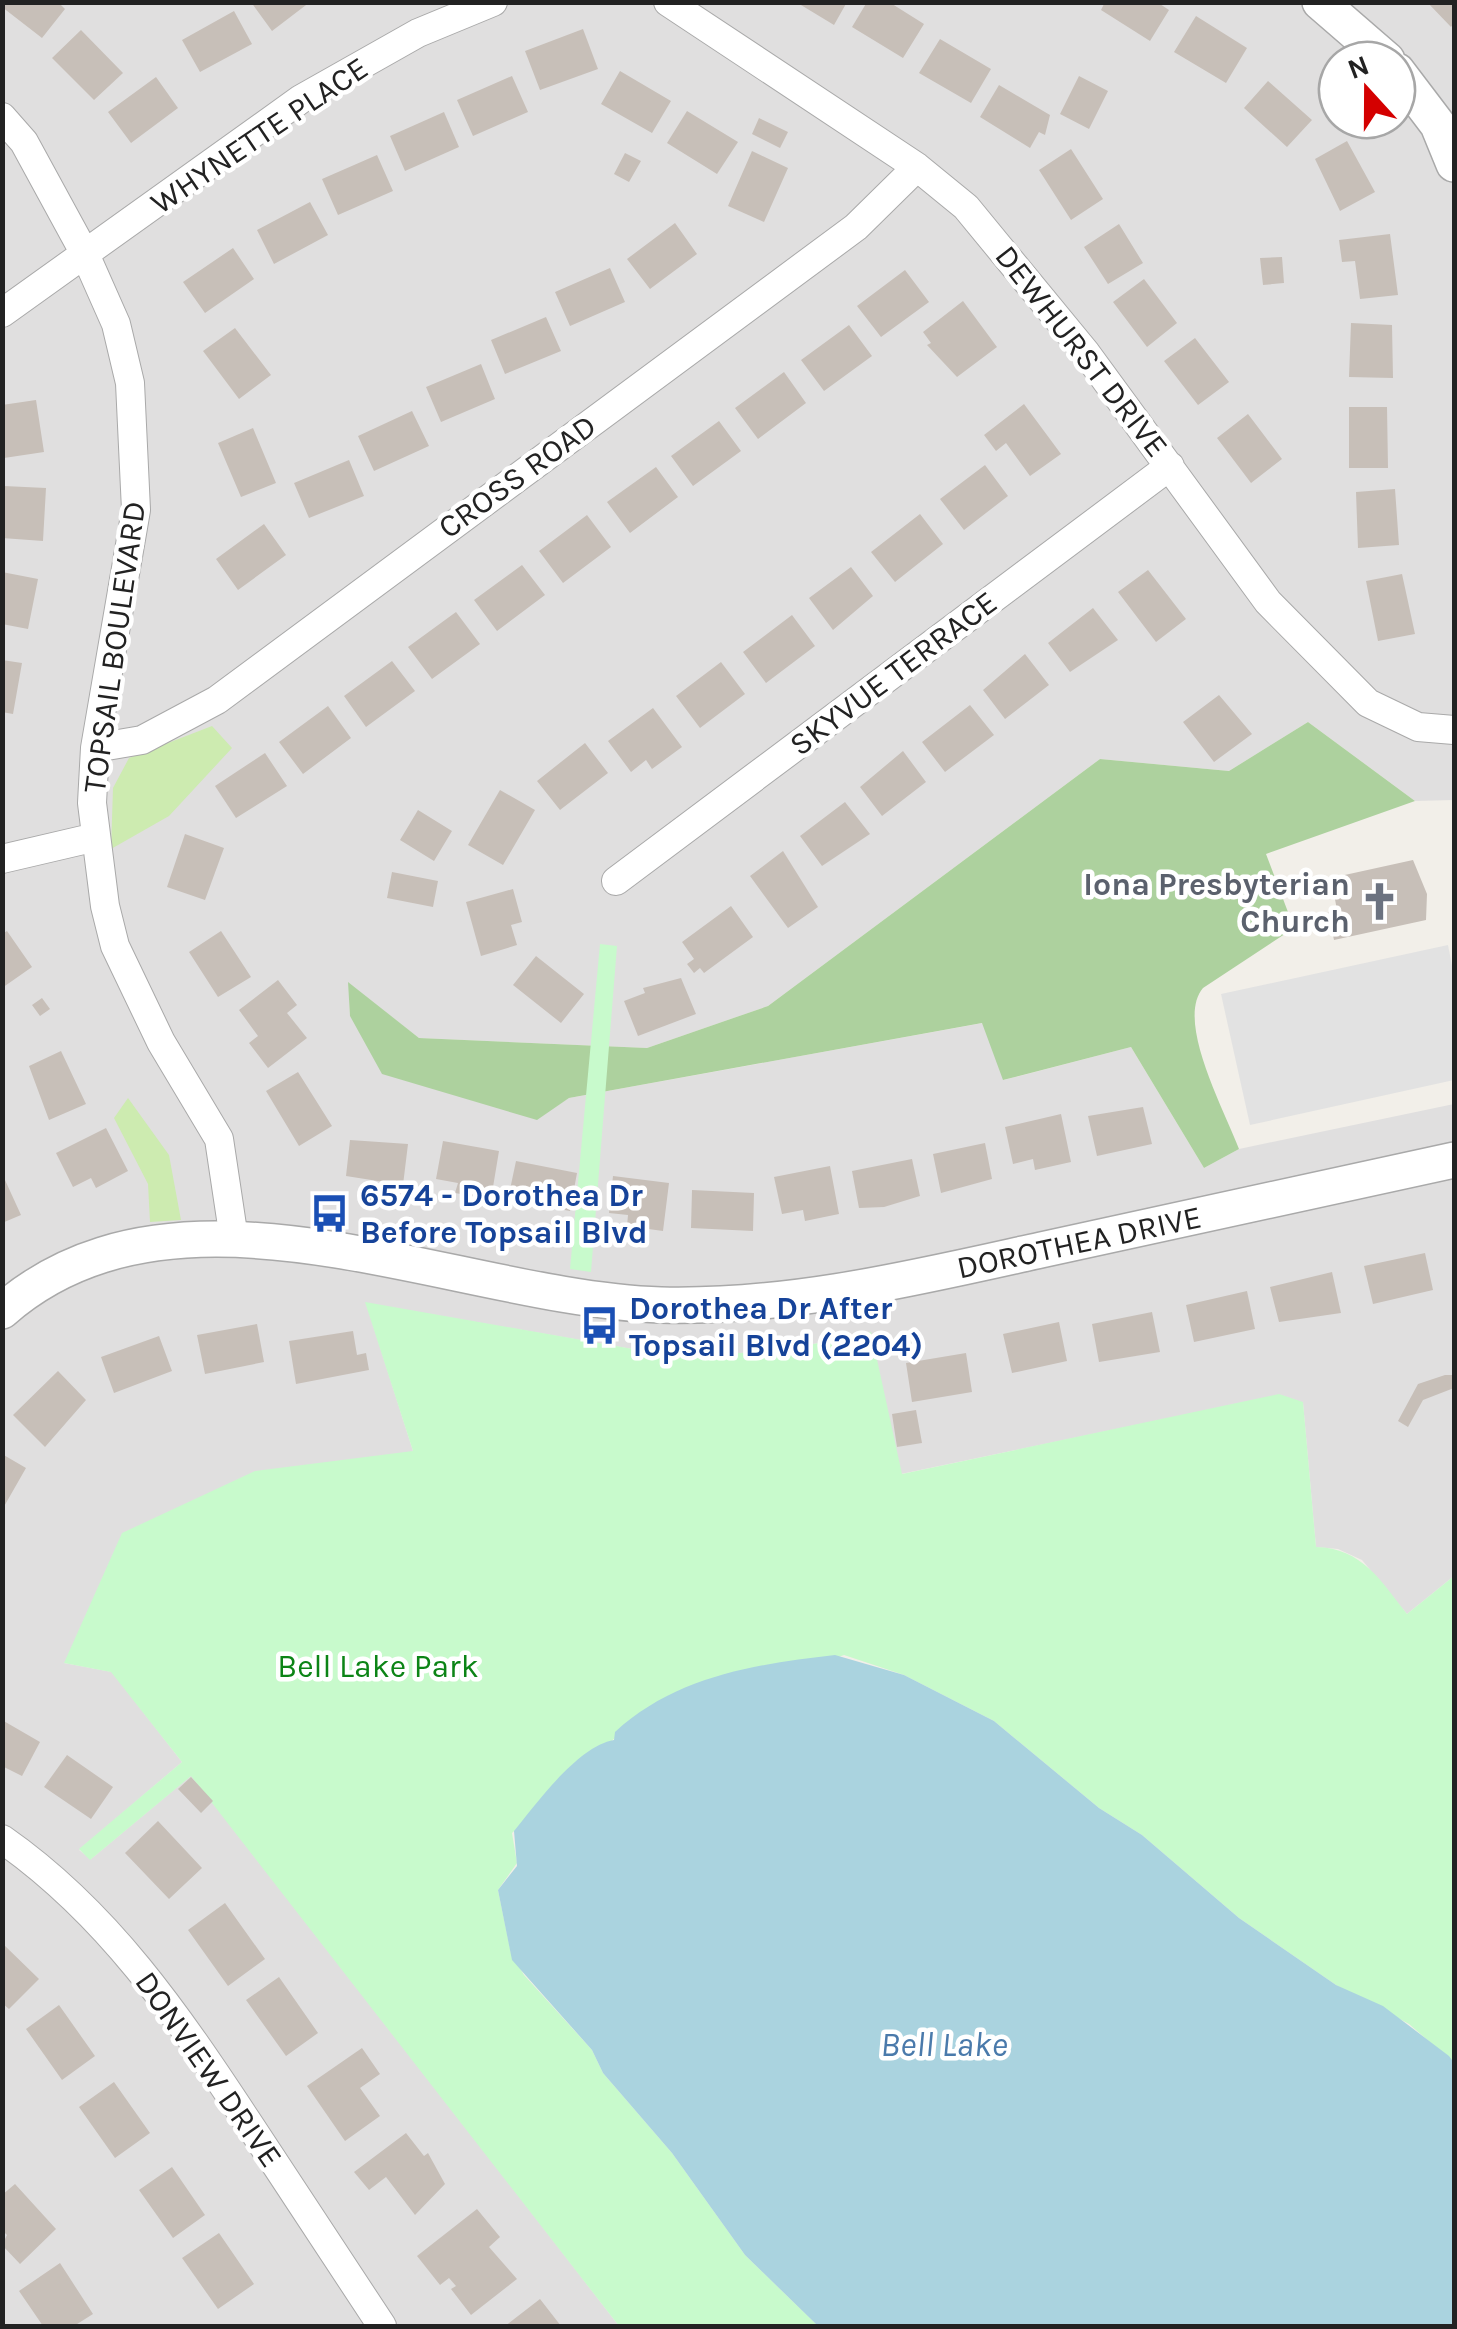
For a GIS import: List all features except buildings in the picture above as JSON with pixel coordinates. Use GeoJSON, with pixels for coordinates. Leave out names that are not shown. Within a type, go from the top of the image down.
{"type":"FeatureCollection","features":[{"type":"Feature","properties":{"kind":"street","name":"WHYNETTE PLACE"},"geometry":{"type":"LineString","coordinates":[[2,314],[301,99],[418,32],[493,2]]}},
{"type":"Feature","properties":{"kind":"street","name":"DEWHURST DRIVE"},"geometry":{"type":"LineString","coordinates":[[668,2],[917,167],[981,221],[1170,466],[1268,602],[1359,697],[1418,727],[1454,730]]}},
{"type":"Feature","properties":{"kind":"street"},"geometry":{"type":"LineString","coordinates":[[1320,2],[1364,40]]}},
{"type":"Feature","properties":{"kind":"street"},"geometry":{"type":"LineString","coordinates":[[1417,97],[1438,124],[1454,164]]}},
{"type":"Feature","properties":{"kind":"street","name":"TOPSAIL BOULEVARD"},"geometry":{"type":"LineString","coordinates":[[2,117],[32,155],[85,254],[116,324],[130,383],[136,510],[96,748],[92,803],[96,837],[116,946],[160,1042],[218,1139],[228,1178],[234,1239]]}},
{"type":"Feature","properties":{"kind":"street","name":"CROSS ROAD"},"geometry":{"type":"LineString","coordinates":[[96,748],[142,740],[217,700],[856,227],[917,167]]}},
{"type":"Feature","properties":{"kind":"street","name":"SKYVUE TERRACE"},"geometry":{"type":"LineString","coordinates":[[616,881],[1170,466]]}},
{"type":"Feature","properties":{"kind":"street"},"geometry":{"type":"LineString","coordinates":[[2,858],[96,837]]}},
{"type":"Feature","properties":{"kind":"street","name":"DOROTHEA DRIVE"},"geometry":{"type":"LineString","coordinates":[[2,1312],[51,1278],[114,1252],[234,1239],[304,1247],[576,1296],[656,1305],[728,1306],[850,1291],[1454,1160]]}},
{"type":"Feature","properties":{"kind":"street","name":"DONVIEW DRIVE"},"geometry":{"type":"LineString","coordinates":[[2,1839],[48,1871],[111,1932],[171,2006],[382,2326]]}},
{"type":"Feature","properties":{"kind":"shaded area"},"geometry":{"type":"Polygon","coordinates":[[[3,3],[1454,3],[1454,800],[1415,801],[1308,722],[1229,771],[1100,759],[768,1006],[647,1048],[419,1038],[349,984],[350,1016],[536,1119],[569,1098],[983,1023],[1004,1080],[1131,1047],[1204,1168],[1239,1149],[1454,1104],[1454,1576],[1407,1614],[1362,1560],[1338,1549],[1316,1547],[1303,1403],[1279,1395],[901,1474],[870,1332],[775,1352],[667,1355],[366,1303],[413,1451],[64,1663],[112,1672],[182,1762],[79,1850],[91,1859],[193,1774],[619,2326],[3,2326],[3,3]]]}},
{"type":"Feature","properties":{"kind":"shaded area"},"geometry":{"type":"Polygon","coordinates":[[[1448,945],[1454,976],[1454,1080],[1250,1125],[1221,994],[1448,945]]]}},
{"type":"Feature","properties":{"kind":"green space"},"geometry":{"type":"Polygon","coordinates":[[[1308,722],[1415,801],[1266,854],[1294,928],[1203,988],[1196,1003],[1195,1022],[1205,1067],[1239,1149],[1204,1168],[1131,1047],[1003,1080],[982,1023],[569,1098],[537,1120],[382,1074],[350,1016],[348,982],[419,1038],[647,1048],[768,1006],[1100,759],[1229,771],[1308,722]]]}},
{"type":"Feature","properties":{"kind":"green space"},"geometry":{"type":"Polygon","coordinates":[[[212,726],[232,748],[169,816],[111,849],[113,788],[129,758],[212,726]]]}},
{"type":"Feature","properties":{"kind":"green space"},"geometry":{"type":"Polygon","coordinates":[[[600,944],[617,946],[591,1272],[570,1269],[600,944]]]}},
{"type":"Feature","properties":{"kind":"green space"},"geometry":{"type":"Polygon","coordinates":[[[128,1098],[169,1155],[181,1220],[150,1222],[148,1184],[114,1118],[128,1098]]]}},
{"type":"Feature","properties":{"kind":"green space","name":"Bell Lake Park"},"geometry":{"type":"Polygon","coordinates":[[[365,1302],[667,1355],[775,1352],[871,1332],[902,1474],[1279,1394],[1303,1402],[1316,1547],[1346,1553],[1358,1560],[1407,1614],[1454,1576],[1454,2063],[1409,2024],[1336,1985],[1239,1918],[1142,1835],[1099,1808],[994,1721],[904,1675],[844,1655],[616,1737],[512,1833],[517,1863],[498,1890],[511,1953],[524,1975],[592,2050],[603,2073],[672,2153],[745,2255],[818,2326],[619,2326],[191,1776],[90,1860],[79,1849],[182,1762],[111,1672],[64,1663],[122,1533],[255,1471],[413,1451],[365,1302]]]}},
{"type":"Feature","properties":{"kind":"water","name":"Bell Lake"},"geometry":{"type":"Polygon","coordinates":[[[835,1655],[904,1675],[994,1721],[1099,1808],[1142,1835],[1239,1918],[1336,1985],[1383,2006],[1449,2056],[1454,2063],[1454,2326],[818,2326],[745,2255],[672,2153],[603,2073],[592,2050],[512,1960],[498,1890],[517,1866],[514,1831],[572,1764],[614,1740],[615,1732],[639,1713],[691,1685],[718,1676],[835,1655]]]}},
{"type":"Feature","properties":{"kind":"place","name":"Iona Presbyterian Church"},"geometry":{"type":"Point","coordinates":[1380,902]}},
{"type":"Feature","properties":{"kind":"place","name":"6574 - Dorothea Dr Before Topsail Blvd"},"geometry":{"type":"Point","coordinates":[330,1213]}},
{"type":"Feature","properties":{"kind":"place","name":"Dorothea Dr After Topsail Blvd (2204)"},"geometry":{"type":"Point","coordinates":[599,1326]}}]}
